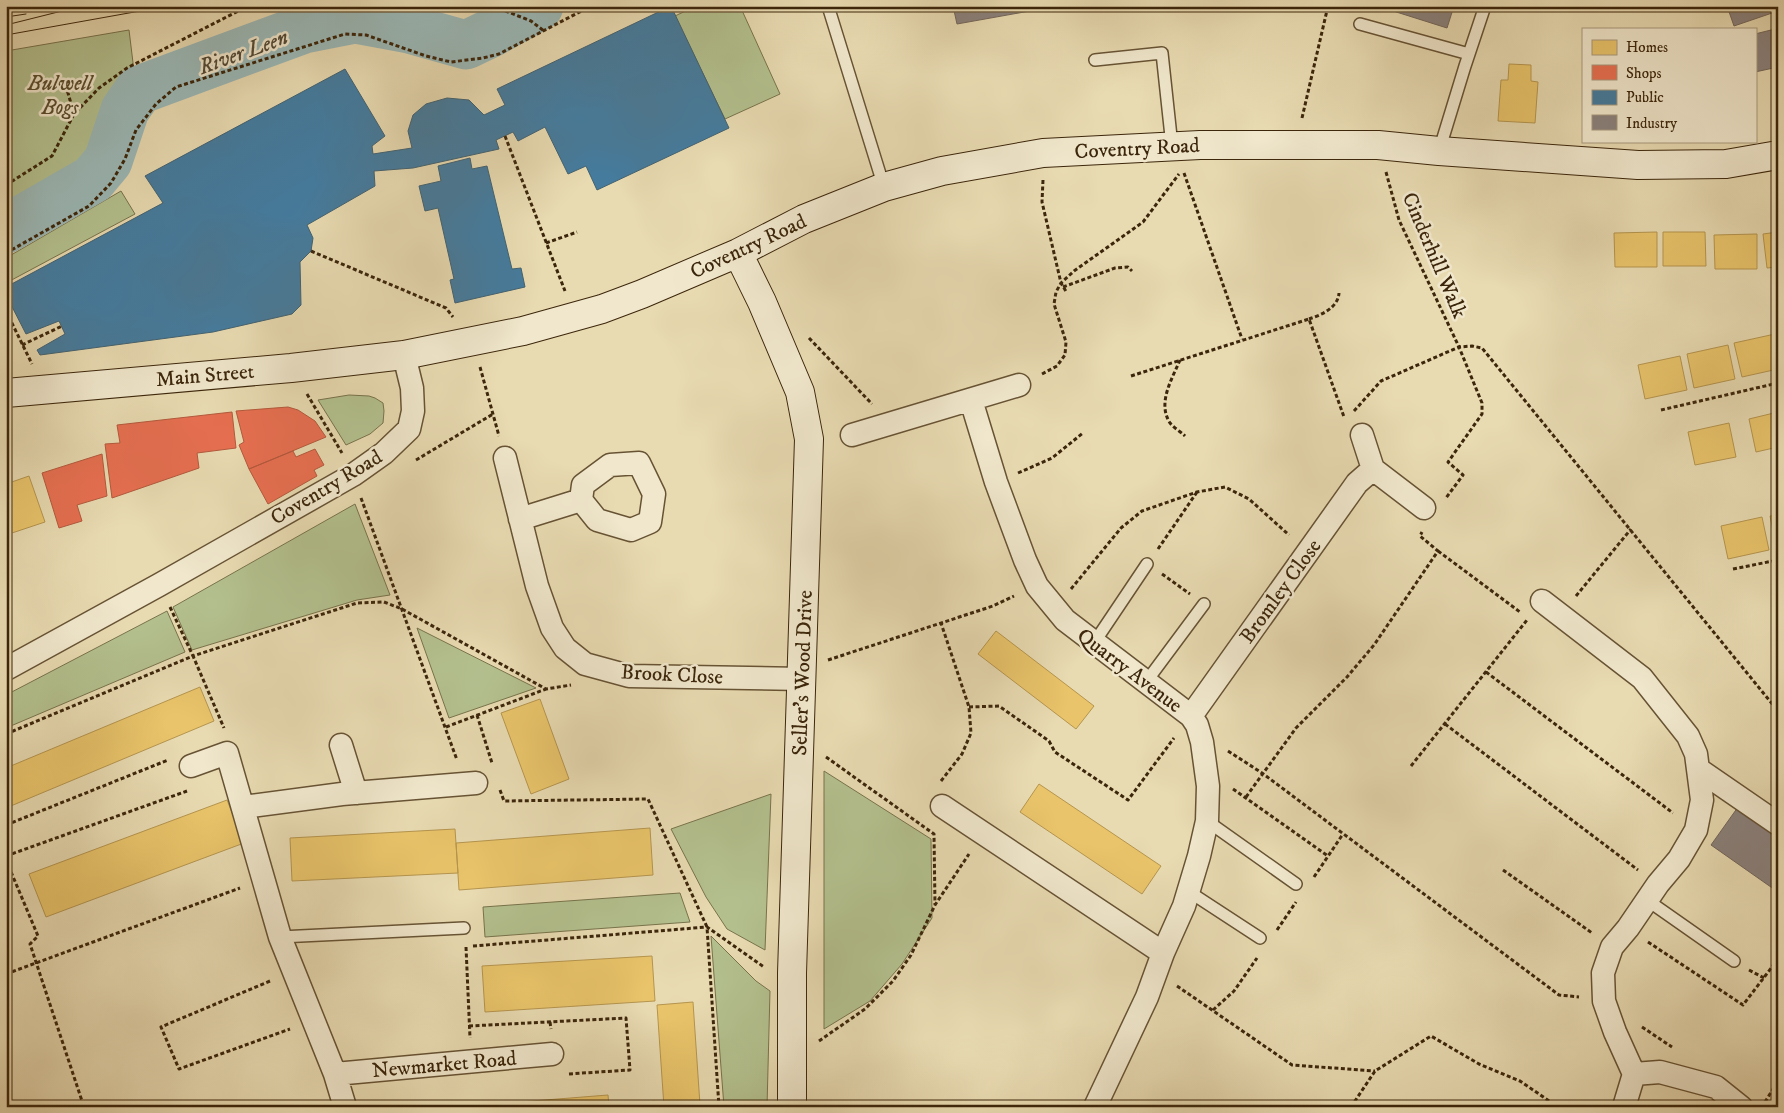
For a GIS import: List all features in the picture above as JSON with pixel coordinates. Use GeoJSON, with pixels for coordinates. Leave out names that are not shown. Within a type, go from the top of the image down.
{"type":"FeatureCollection","features":[{"type":"Feature","properties":{"kind":"street","name":"Coventry Road"},"geometry":{"type":"LineString","coordinates":[[6,669],[160,585],[353,475],[384,454],[409,429],[412,411],[412,388],[404,355],[523,331],[602,310],[738,253],[804,218],[884,187],[942,171],[1043,153],[1177,158],[1200,145],[1378,145],[1638,165],[1726,164],[1778,155]]}},
{"type":"Feature","properties":{"kind":"street","name":"Seller's Wood Drive"},"geometry":{"type":"LineString","coordinates":[[738,253],[762,302],[800,392],[809,438],[792,972],[792,1107]]}},
{"type":"Feature","properties":{"kind":"street","name":"Main Street"},"geometry":{"type":"LineString","coordinates":[[6,393],[291,368],[404,355]]}},
{"type":"Feature","properties":{"kind":"street"},"geometry":{"type":"LineString","coordinates":[[852,434],[1019,386]]}},
{"type":"Feature","properties":{"kind":"street","name":"Quarry Avenue"},"geometry":{"type":"LineString","coordinates":[[970,400],[996,482],[1025,560],[1037,586],[1065,620],[1146,682],[1196,724],[1207,774],[1207,821],[1184,906],[1147,997],[1095,1107]]}},
{"type":"Feature","properties":{"kind":"street"},"geometry":{"type":"LineString","coordinates":[[1362,435],[1373,469],[1424,518]]}},
{"type":"Feature","properties":{"kind":"street","name":"Brook Close"},"geometry":{"type":"LineString","coordinates":[[505,458],[537,586],[552,628],[566,648],[585,664],[629,676],[802,674]]}},
{"type":"Feature","properties":{"kind":"street","name":"Bromley Close"},"geometry":{"type":"LineString","coordinates":[[1196,724],[1308,552],[1357,483],[1373,469]]}},
{"type":"Feature","properties":{"kind":"street"},"geometry":{"type":"LineString","coordinates":[[520,519],[581,500]]}},
{"type":"Feature","properties":{"kind":"street"},"geometry":{"type":"LineString","coordinates":[[1542,601],[1642,678],[1688,736],[1696,754],[1702,800],[1696,830],[1679,859],[1612,947],[1603,973],[1604,1001],[1615,1032],[1634,1074],[1624,1107]]}},
{"type":"Feature","properties":{"kind":"street"},"geometry":{"type":"LineString","coordinates":[[342,745],[356,793]]}},
{"type":"Feature","properties":{"kind":"street"},"geometry":{"type":"LineString","coordinates":[[181,762],[228,753],[280,937],[335,1074],[345,1107]]}},
{"type":"Feature","properties":{"kind":"street"},"geometry":{"type":"LineString","coordinates":[[1698,769],[1778,824]]}},
{"type":"Feature","properties":{"kind":"street"},"geometry":{"type":"LineString","coordinates":[[243,807],[356,793],[471,784]]}},
{"type":"Feature","properties":{"kind":"street"},"geometry":{"type":"LineString","coordinates":[[942,806],[1160,962]]}},
{"type":"Feature","properties":{"kind":"street","name":"Newmarket Road"},"geometry":{"type":"LineString","coordinates":[[335,1074],[552,1054]]}},
{"type":"Feature","properties":{"kind":"street"},"geometry":{"type":"LineString","coordinates":[[1634,1074],[1660,1072],[1716,1088],[1741,1107]]}},
{"type":"Feature","properties":{"kind":"lane"},"geometry":{"type":"LineString","coordinates":[[828,6],[884,187]]}},
{"type":"Feature","properties":{"kind":"lane"},"geometry":{"type":"LineString","coordinates":[[1439,151],[1486,6]]}},
{"type":"Feature","properties":{"kind":"lane"},"geometry":{"type":"LineString","coordinates":[[1360,24],[1469,54]]}},
{"type":"Feature","properties":{"kind":"lane"},"geometry":{"type":"LineString","coordinates":[[1095,60],[1162,53],[1177,158]]}},
{"type":"Feature","properties":{"kind":"lane"},"geometry":{"type":"LineString","coordinates":[[1094,643],[1147,564]]}},
{"type":"Feature","properties":{"kind":"lane"},"geometry":{"type":"LineString","coordinates":[[1146,682],[1204,604]]}},
{"type":"Feature","properties":{"kind":"lane"},"geometry":{"type":"LineString","coordinates":[[1207,821],[1296,884]]}},
{"type":"Feature","properties":{"kind":"lane"},"geometry":{"type":"LineString","coordinates":[[1188,891],[1260,938]]}},
{"type":"Feature","properties":{"kind":"lane"},"geometry":{"type":"LineString","coordinates":[[1653,892],[1734,961]]}},
{"type":"Feature","properties":{"kind":"lane"},"geometry":{"type":"LineString","coordinates":[[280,937],[464,928]]}},
{"type":"Feature","properties":{"kind":"path"},"geometry":{"type":"LineString","coordinates":[[6,185],[52,156],[74,114],[99,88],[126,68],[252,6]]}},
{"type":"Feature","properties":{"kind":"path"},"geometry":{"type":"LineString","coordinates":[[493,6],[531,21],[544,31]]}},
{"type":"Feature","properties":{"kind":"path"},"geometry":{"type":"LineString","coordinates":[[6,253],[89,206],[111,183],[125,158],[136,130],[156,104],[176,87],[345,34],[366,35],[426,56],[451,62],[483,58],[499,54],[590,6]]}},
{"type":"Feature","properties":{"kind":"path"},"geometry":{"type":"LineString","coordinates":[[1295,146],[1328,6]]}},
{"type":"Feature","properties":{"kind":"path"},"geometry":{"type":"LineString","coordinates":[[64,79],[74,114]]}},
{"type":"Feature","properties":{"kind":"path"},"geometry":{"type":"LineString","coordinates":[[505,136],[574,317]]}},
{"type":"Feature","properties":{"kind":"path","name":"Cinderhill Walk"},"geometry":{"type":"LineString","coordinates":[[1378,145],[1399,220],[1459,347],[1482,403],[1482,414],[1448,462],[1463,475],[1446,498]]}},
{"type":"Feature","properties":{"kind":"path"},"geometry":{"type":"LineString","coordinates":[[1043,153],[1042,202],[1061,283],[1067,294]]}},
{"type":"Feature","properties":{"kind":"path"},"geometry":{"type":"LineString","coordinates":[[1019,386],[1057,366],[1065,355],[1066,342],[1054,304],[1056,292],[1061,283],[1074,271],[1143,222],[1177,158]]}},
{"type":"Feature","properties":{"kind":"path"},"geometry":{"type":"LineString","coordinates":[[1177,158],[1242,339]]}},
{"type":"Feature","properties":{"kind":"path"},"geometry":{"type":"LineString","coordinates":[[546,243],[577,232]]}},
{"type":"Feature","properties":{"kind":"path"},"geometry":{"type":"LineString","coordinates":[[311,251],[446,308],[473,341],[505,458]]}},
{"type":"Feature","properties":{"kind":"path"},"geometry":{"type":"LineString","coordinates":[[1063,287],[1114,268],[1128,267],[1132,271]]}},
{"type":"Feature","properties":{"kind":"path"},"geometry":{"type":"LineString","coordinates":[[1131,376],[1242,339],[1308,320],[1327,312],[1339,297],[1339,292]]}},
{"type":"Feature","properties":{"kind":"path"},"geometry":{"type":"LineString","coordinates":[[6,311],[44,390]]}},
{"type":"Feature","properties":{"kind":"path"},"geometry":{"type":"LineString","coordinates":[[1308,320],[1345,420],[1381,381],[1459,347],[1472,346],[1482,348],[1778,711]]}},
{"type":"Feature","properties":{"kind":"path"},"geometry":{"type":"LineString","coordinates":[[22,345],[62,326]]}},
{"type":"Feature","properties":{"kind":"path"},"geometry":{"type":"LineString","coordinates":[[806,334],[891,424]]}},
{"type":"Feature","properties":{"kind":"path"},"geometry":{"type":"LineString","coordinates":[[1180,360],[1166,394],[1165,412],[1171,424],[1185,436]]}},
{"type":"Feature","properties":{"kind":"path"},"geometry":{"type":"LineString","coordinates":[[1661,410],[1778,383]]}},
{"type":"Feature","properties":{"kind":"path"},"geometry":{"type":"LineString","coordinates":[[996,482],[1052,458],[1083,433]]}},
{"type":"Feature","properties":{"kind":"path"},"geometry":{"type":"LineString","coordinates":[[1056,608],[1121,528],[1142,511],[1197,492],[1225,487],[1249,499],[1308,552]]}},
{"type":"Feature","properties":{"kind":"path"},"geometry":{"type":"LineString","coordinates":[[359,492],[446,727],[471,784]]}},
{"type":"Feature","properties":{"kind":"path"},"geometry":{"type":"LineString","coordinates":[[1197,492],[1147,564],[1204,604]]}},
{"type":"Feature","properties":{"kind":"path"},"geometry":{"type":"LineString","coordinates":[[1424,518],[1420,536],[1528,618]]}},
{"type":"Feature","properties":{"kind":"path"},"geometry":{"type":"LineString","coordinates":[[1560,616],[1631,529]]}},
{"type":"Feature","properties":{"kind":"path"},"geometry":{"type":"LineString","coordinates":[[1246,797],[1296,728],[1347,677],[1374,645],[1438,551]]}},
{"type":"Feature","properties":{"kind":"path"},"geometry":{"type":"LineString","coordinates":[[1733,569],[1778,560]]}},
{"type":"Feature","properties":{"kind":"path"},"geometry":{"type":"LineString","coordinates":[[160,585],[227,736],[228,753]]}},
{"type":"Feature","properties":{"kind":"path"},"geometry":{"type":"LineString","coordinates":[[802,674],[941,623],[994,606],[1037,586]]}},
{"type":"Feature","properties":{"kind":"path"},"geometry":{"type":"LineString","coordinates":[[1411,766],[1542,601]]}},
{"type":"Feature","properties":{"kind":"path"},"geometry":{"type":"LineString","coordinates":[[6,734],[193,656],[357,603],[384,602],[402,609],[546,689]]}},
{"type":"Feature","properties":{"kind":"path"},"geometry":{"type":"LineString","coordinates":[[940,783],[962,754],[971,732],[969,707],[941,623]]}},
{"type":"Feature","properties":{"kind":"path"},"geometry":{"type":"LineString","coordinates":[[1486,672],[1696,830]]}},
{"type":"Feature","properties":{"kind":"path"},"geometry":{"type":"LineString","coordinates":[[446,727],[546,689],[574,684]]}},
{"type":"Feature","properties":{"kind":"path"},"geometry":{"type":"LineString","coordinates":[[969,707],[999,706],[1049,741],[1056,752],[1128,800],[1196,724],[1559,995],[1604,1001]]}},
{"type":"Feature","properties":{"kind":"path"},"geometry":{"type":"LineString","coordinates":[[477,715],[493,767]]}},
{"type":"Feature","properties":{"kind":"path"},"geometry":{"type":"LineString","coordinates":[[1445,724],[1653,892]]}},
{"type":"Feature","properties":{"kind":"path"},"geometry":{"type":"LineString","coordinates":[[800,735],[820,753],[934,834],[935,905]]}},
{"type":"Feature","properties":{"kind":"path"},"geometry":{"type":"LineString","coordinates":[[6,825],[181,762],[198,787],[6,858],[38,936],[30,944],[84,1107]]}},
{"type":"Feature","properties":{"kind":"path"},"geometry":{"type":"LineString","coordinates":[[1207,774],[1246,797],[1328,856]]}},
{"type":"Feature","properties":{"kind":"path"},"geometry":{"type":"LineString","coordinates":[[498,784],[504,801],[648,799],[707,927],[719,1107]]}},
{"type":"Feature","properties":{"kind":"path"},"geometry":{"type":"LineString","coordinates":[[912,819],[917,811]]}},
{"type":"Feature","properties":{"kind":"path"},"geometry":{"type":"LineString","coordinates":[[792,1056],[865,1009],[893,981],[911,955],[935,905],[983,834]]}},
{"type":"Feature","properties":{"kind":"path"},"geometry":{"type":"LineString","coordinates":[[1309,883],[1344,834]]}},
{"type":"Feature","properties":{"kind":"path"},"geometry":{"type":"LineString","coordinates":[[1503,870],[1612,947]]}},
{"type":"Feature","properties":{"kind":"path"},"geometry":{"type":"LineString","coordinates":[[6,974],[263,880]]}},
{"type":"Feature","properties":{"kind":"path"},"geometry":{"type":"LineString","coordinates":[[1273,935],[1299,897]]}},
{"type":"Feature","properties":{"kind":"path"},"geometry":{"type":"LineString","coordinates":[[470,1062],[466,946],[707,927],[767,970],[792,972]]}},
{"type":"Feature","properties":{"kind":"path"},"geometry":{"type":"LineString","coordinates":[[1628,928],[1743,1005],[1778,958]]}},
{"type":"Feature","properties":{"kind":"path"},"geometry":{"type":"LineString","coordinates":[[1213,1010],[1234,991],[1262,951]]}},
{"type":"Feature","properties":{"kind":"path"},"geometry":{"type":"LineString","coordinates":[[1160,962],[1213,1010],[1292,1065],[1375,1071]]}},
{"type":"Feature","properties":{"kind":"path"},"geometry":{"type":"LineString","coordinates":[[294,972],[161,1027],[179,1069],[313,1020]]}},
{"type":"Feature","properties":{"kind":"path"},"geometry":{"type":"LineString","coordinates":[[1351,1107],[1375,1071],[1431,1036],[1479,1064],[1520,1081],[1558,1107]]}},
{"type":"Feature","properties":{"kind":"path"},"geometry":{"type":"LineString","coordinates":[[1762,1107],[1778,1081]]}},
{"type":"Feature","properties":{"kind":"green space"},"geometry":{"type":"Polygon","coordinates":[[[696,6],[740,6],[780,94],[725,119],[675,16],[696,6]]]}},
{"type":"Feature","properties":{"kind":"green space","name":"Bulwell Bogs"},"geometry":{"type":"Polygon","coordinates":[[[129,30],[135,79],[112,106],[102,132],[67,177],[6,213],[6,51],[129,30]]]}},
{"type":"Feature","properties":{"kind":"green space"},"geometry":{"type":"Polygon","coordinates":[[[121,191],[135,214],[6,283],[6,258],[121,191]]]}},
{"type":"Feature","properties":{"kind":"green space"},"geometry":{"type":"Polygon","coordinates":[[[349,395],[375,398],[383,403],[384,411],[383,423],[370,434],[346,445],[318,400],[349,395]]]}},
{"type":"Feature","properties":{"kind":"green space"},"geometry":{"type":"Polygon","coordinates":[[[355,504],[390,595],[357,600],[192,650],[173,607],[355,504]]]}},
{"type":"Feature","properties":{"kind":"green space"},"geometry":{"type":"Polygon","coordinates":[[[167,611],[185,652],[6,728],[6,695],[167,611]]]}},
{"type":"Feature","properties":{"kind":"green space"},"geometry":{"type":"Polygon","coordinates":[[[417,628],[536,688],[449,718],[417,628]]]}},
{"type":"Feature","properties":{"kind":"green space"},"geometry":{"type":"Polygon","coordinates":[[[824,771],[931,839],[932,918],[902,964],[870,1001],[824,1029],[824,771]]]}},
{"type":"Feature","properties":{"kind":"green space"},"geometry":{"type":"Polygon","coordinates":[[[771,794],[765,950],[727,929],[706,897],[671,829],[771,794]]]}},
{"type":"Feature","properties":{"kind":"green space"},"geometry":{"type":"Polygon","coordinates":[[[680,893],[690,922],[485,937],[483,907],[680,893]]]}},
{"type":"Feature","properties":{"kind":"green space"},"geometry":{"type":"Polygon","coordinates":[[[711,936],[756,981],[770,991],[767,1107],[724,1107],[711,936]]]}},
{"type":"Feature","properties":{"kind":"building: Homes"},"geometry":{"type":"Polygon","coordinates":[[[1509,64],[1531,65],[1531,81],[1538,82],[1535,123],[1498,121],[1501,80],[1508,80],[1509,64]]]}},
{"type":"Feature","properties":{"kind":"building: Homes"},"geometry":{"type":"Polygon","coordinates":[[[1657,232],[1657,267],[1615,267],[1614,233],[1657,232]]]}},
{"type":"Feature","properties":{"kind":"building: Homes"},"geometry":{"type":"Polygon","coordinates":[[[1663,232],[1705,232],[1706,266],[1663,266],[1663,232]]]}},
{"type":"Feature","properties":{"kind":"building: Homes"},"geometry":{"type":"Polygon","coordinates":[[[1778,232],[1778,267],[1767,268],[1763,234],[1778,232]]]}},
{"type":"Feature","properties":{"kind":"building: Homes"},"geometry":{"type":"Polygon","coordinates":[[[1757,234],[1757,269],[1715,269],[1714,235],[1757,234]]]}},
{"type":"Feature","properties":{"kind":"building: Homes"},"geometry":{"type":"Polygon","coordinates":[[[1775,334],[1778,345],[1778,369],[1742,377],[1734,343],[1775,334]]]}},
{"type":"Feature","properties":{"kind":"building: Homes"},"geometry":{"type":"Polygon","coordinates":[[[1728,345],[1735,379],[1694,388],[1687,354],[1728,345]]]}},
{"type":"Feature","properties":{"kind":"building: Homes"},"geometry":{"type":"Polygon","coordinates":[[[1680,356],[1687,390],[1645,399],[1638,365],[1680,356]]]}},
{"type":"Feature","properties":{"kind":"building: Homes"},"geometry":{"type":"Polygon","coordinates":[[[1778,412],[1778,447],[1756,452],[1749,419],[1778,412]]]}},
{"type":"Feature","properties":{"kind":"building: Homes"},"geometry":{"type":"Polygon","coordinates":[[[1729,423],[1736,457],[1695,465],[1688,432],[1729,423]]]}},
{"type":"Feature","properties":{"kind":"building: Homes"},"geometry":{"type":"Polygon","coordinates":[[[29,476],[45,522],[6,535],[6,484],[29,476]]]}},
{"type":"Feature","properties":{"kind":"building: Homes"},"geometry":{"type":"Polygon","coordinates":[[[1778,515],[1778,549],[1777,550],[1770,516],[1778,515]]]}},
{"type":"Feature","properties":{"kind":"building: Homes"},"geometry":{"type":"Polygon","coordinates":[[[1762,517],[1769,550],[1728,559],[1721,526],[1762,517]]]}},
{"type":"Feature","properties":{"kind":"building: Homes"},"geometry":{"type":"Polygon","coordinates":[[[996,631],[1094,706],[1076,729],[978,654],[996,631]]]}},
{"type":"Feature","properties":{"kind":"building: Homes"},"geometry":{"type":"Polygon","coordinates":[[[200,687],[214,721],[6,808],[6,768],[200,687]]]}},
{"type":"Feature","properties":{"kind":"building: Homes"},"geometry":{"type":"Polygon","coordinates":[[[540,699],[569,779],[531,794],[501,713],[540,699]]]}},
{"type":"Feature","properties":{"kind":"building: Homes"},"geometry":{"type":"Polygon","coordinates":[[[1039,784],[1161,866],[1142,894],[1020,812],[1039,784]]]}},
{"type":"Feature","properties":{"kind":"building: Homes"},"geometry":{"type":"Polygon","coordinates":[[[227,800],[244,843],[46,917],[29,874],[227,800]]]}},
{"type":"Feature","properties":{"kind":"building: Homes"},"geometry":{"type":"Polygon","coordinates":[[[650,828],[653,875],[459,890],[456,843],[650,828]]]}},
{"type":"Feature","properties":{"kind":"building: Homes"},"geometry":{"type":"Polygon","coordinates":[[[455,829],[458,873],[292,881],[290,838],[455,829]]]}},
{"type":"Feature","properties":{"kind":"building: Homes"},"geometry":{"type":"Polygon","coordinates":[[[652,956],[655,1001],[485,1012],[482,966],[652,956]]]}},
{"type":"Feature","properties":{"kind":"building: Homes"},"geometry":{"type":"Polygon","coordinates":[[[693,1002],[700,1105],[664,1107],[657,1005],[693,1002]]]}},
{"type":"Feature","properties":{"kind":"building: Homes"},"geometry":{"type":"Polygon","coordinates":[[[608,1095],[609,1107],[457,1107],[608,1095]]]}},
{"type":"Feature","properties":{"kind":"building: Homes"},"geometry":{"type":"Polygon","coordinates":[[[655,1101],[656,1107],[609,1107],[655,1101]]]}},
{"type":"Feature","properties":{"kind":"building: Shops"},"geometry":{"type":"Polygon","coordinates":[[[288,407],[298,410],[315,421],[326,437],[249,469],[239,445],[244,442],[236,411],[288,407]]]}},
{"type":"Feature","properties":{"kind":"building: Shops"},"geometry":{"type":"Polygon","coordinates":[[[232,412],[236,448],[197,453],[199,468],[112,498],[105,444],[120,443],[117,425],[232,412]]]}},
{"type":"Feature","properties":{"kind":"building: Shops"},"geometry":{"type":"Polygon","coordinates":[[[315,449],[324,465],[314,470],[317,476],[268,504],[249,469],[293,451],[296,457],[315,449]]]}},
{"type":"Feature","properties":{"kind":"building: Shops"},"geometry":{"type":"Polygon","coordinates":[[[102,454],[107,496],[77,505],[82,521],[59,528],[42,473],[102,454]]]}},
{"type":"Feature","properties":{"kind":"building: Public"},"geometry":{"type":"Polygon","coordinates":[[[671,6],[729,128],[597,190],[586,166],[568,174],[545,127],[518,141],[513,132],[496,140],[499,149],[413,168],[374,171],[375,186],[307,225],[313,238],[311,251],[300,262],[301,305],[292,314],[213,332],[40,355],[37,350],[65,334],[59,321],[26,334],[6,295],[6,287],[163,203],[145,176],[345,69],[385,136],[372,146],[373,154],[412,148],[408,131],[413,115],[426,104],[447,98],[469,100],[484,115],[505,105],[497,89],[671,6]]]}},
{"type":"Feature","properties":{"kind":"building: Public"},"geometry":{"type":"Polygon","coordinates":[[[470,158],[472,169],[487,166],[512,269],[521,268],[525,287],[455,303],[450,280],[454,279],[438,208],[425,211],[419,186],[441,181],[438,166],[470,158]]]}},
{"type":"Feature","properties":{"kind":"building: Industry"},"geometry":{"type":"Polygon","coordinates":[[[953,6],[1040,6],[1041,9],[957,24],[953,6]]]}},
{"type":"Feature","properties":{"kind":"building: Industry"},"geometry":{"type":"Polygon","coordinates":[[[1391,6],[1454,6],[1447,28],[1390,10],[1391,6]]]}},
{"type":"Feature","properties":{"kind":"building: Industry"},"geometry":{"type":"Polygon","coordinates":[[[1727,6],[1778,6],[1778,11],[1734,26],[1727,6]]]}},
{"type":"Feature","properties":{"kind":"building: Industry"},"geometry":{"type":"Polygon","coordinates":[[[1775,29],[1778,41],[1778,67],[1756,72],[1756,34],[1775,29]]]}},
{"type":"Feature","properties":{"kind":"building: Industry"},"geometry":{"type":"Polygon","coordinates":[[[1738,807],[1778,835],[1778,892],[1711,845],[1738,807]]]}},
{"type":"Feature","properties":{"kind":"waterway","name":"River Leen"},"geometry":{"type":"LineString","coordinates":[[6,229],[93,179],[108,161],[125,110],[139,90],[304,29],[355,19],[409,29],[466,45],[539,6]]}},
{"type":"Feature","properties":{"kind":"tram line"},"geometry":{"type":"LineString","coordinates":[[6,25],[82,6]]}},
{"type":"Feature","properties":{"kind":"tram line"},"geometry":{"type":"LineString","coordinates":[[6,35],[168,6]]}},
{"type":"Feature","properties":{"kind":"tram line"},"geometry":{"type":"LineString","coordinates":[[6,17],[26,14]]}}]}
